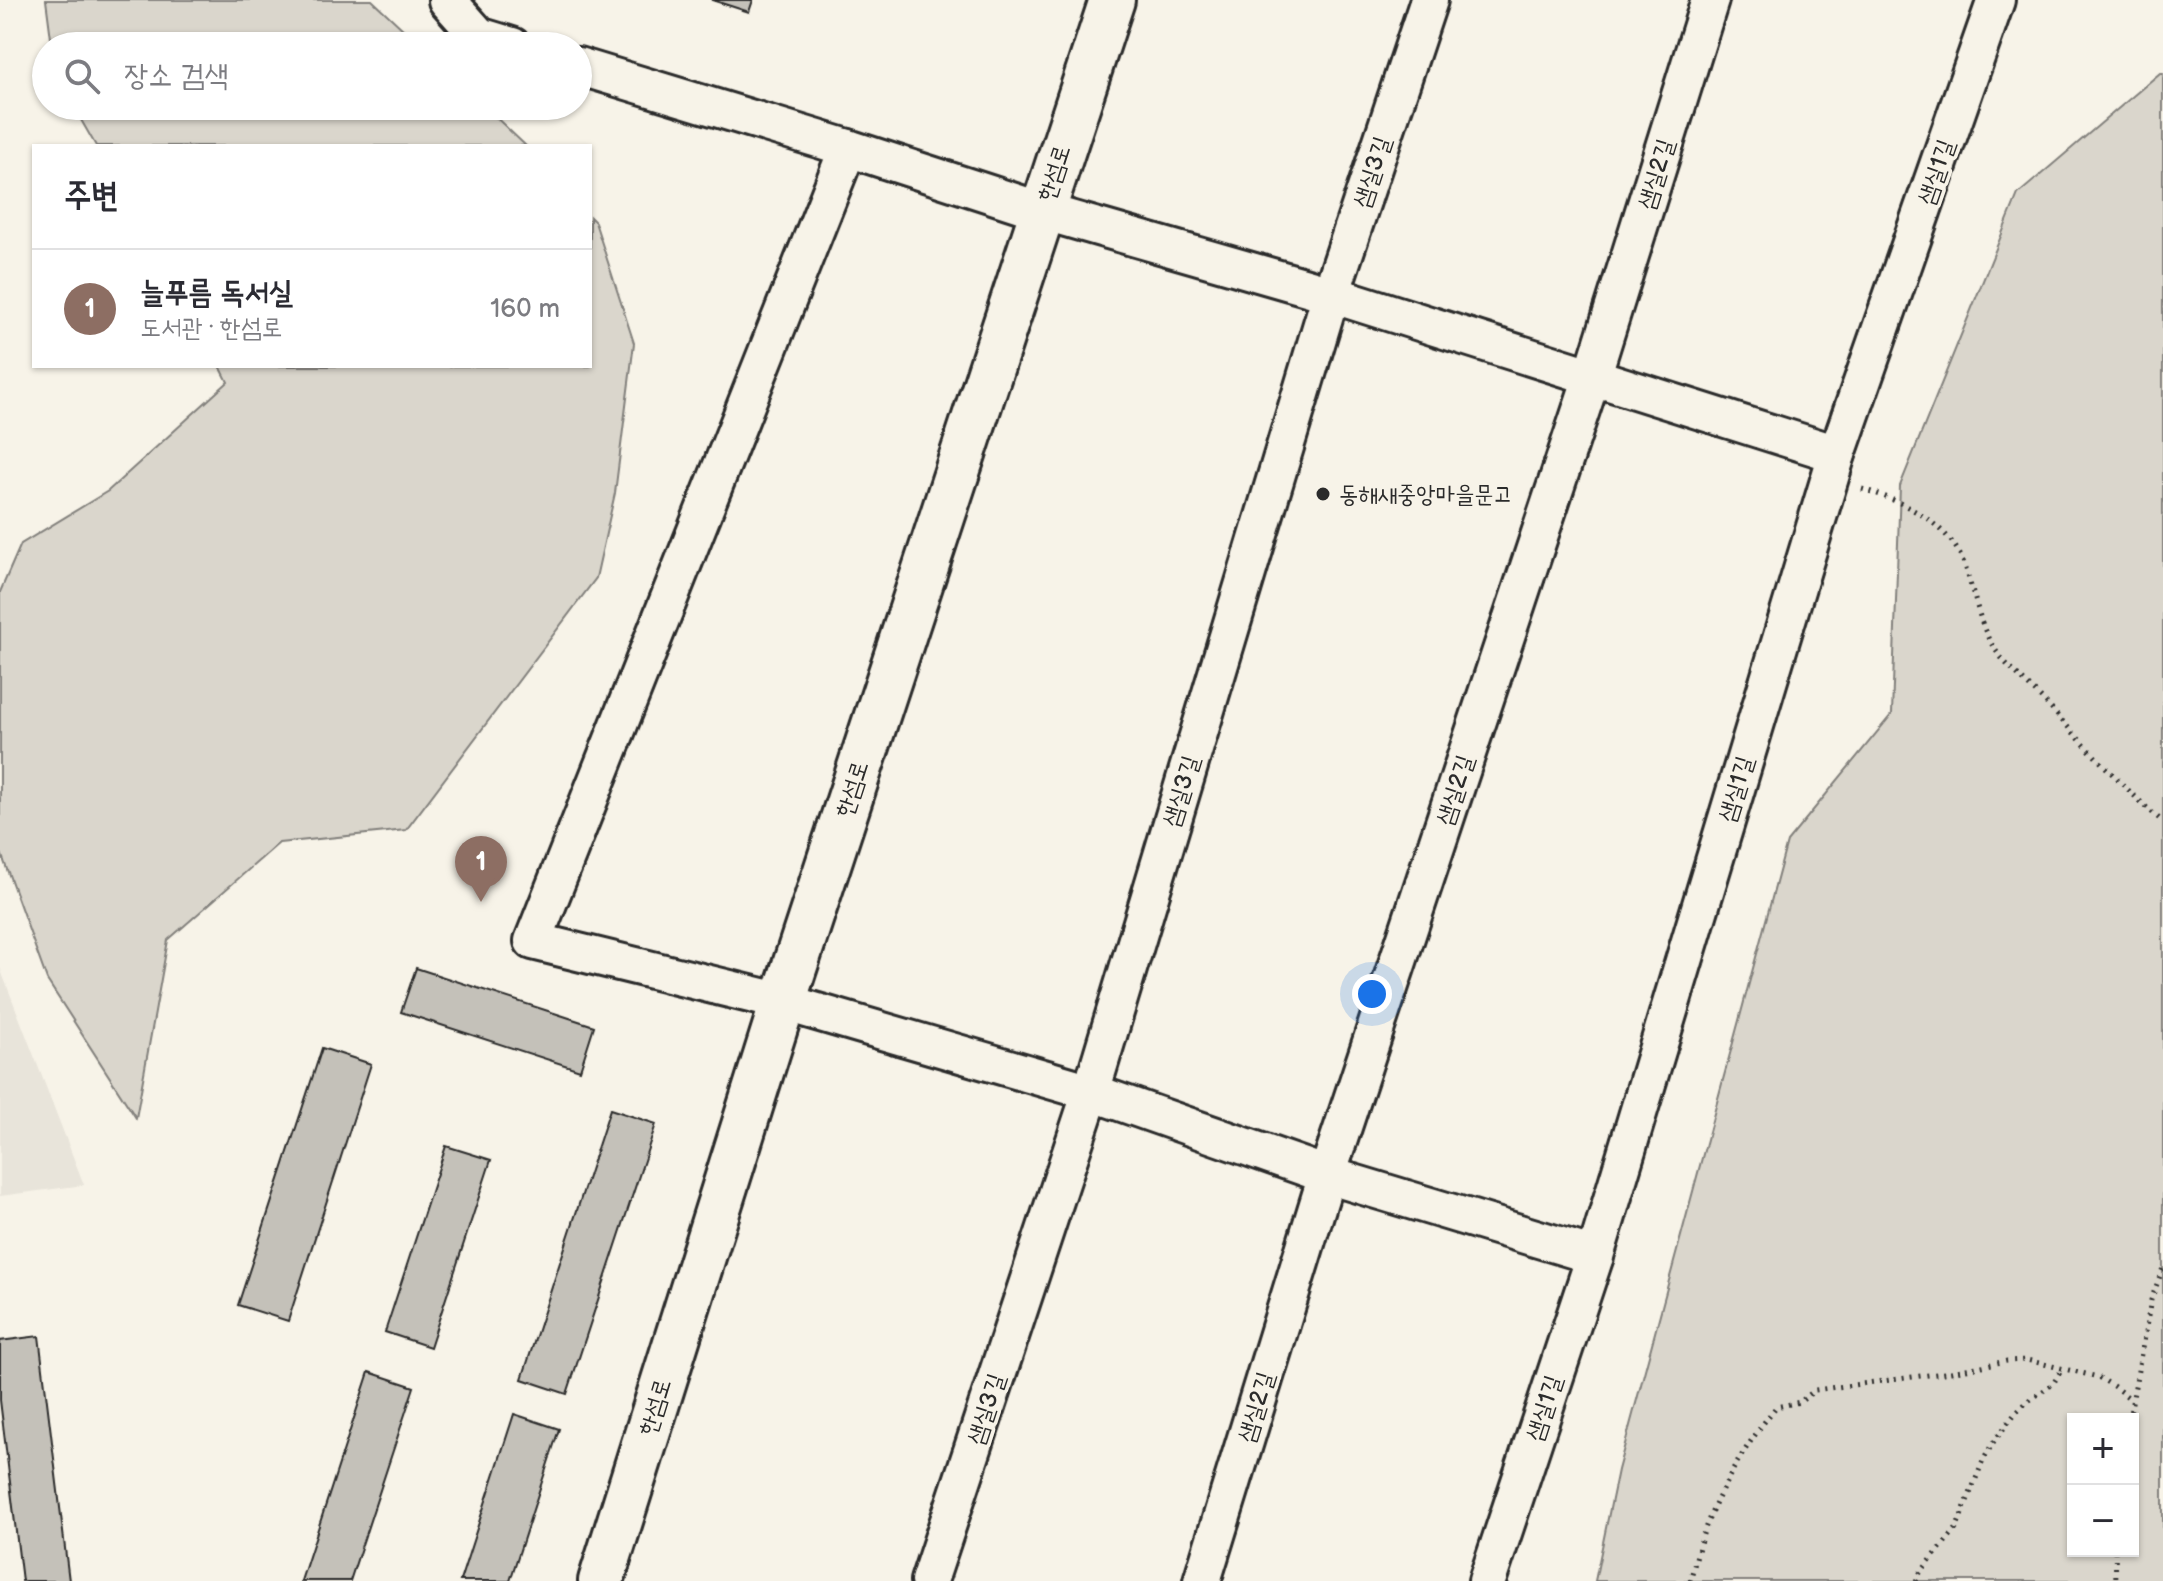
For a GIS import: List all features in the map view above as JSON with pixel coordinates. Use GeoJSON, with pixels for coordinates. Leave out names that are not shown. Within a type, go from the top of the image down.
{"type":"FeatureCollection","features":[{"type":"Feature","properties":{"kind":"street"},"geometry":{"type":"LineString","coordinates":[[447,0],[475,32]]}},
{"type":"Feature","properties":{"kind":"street","name":"한섬로"},"geometry":{"type":"LineString","coordinates":[[601,1581],[783,1002],[1112,0]]}},
{"type":"Feature","properties":{"kind":"street","name":"샘실3길"},"geometry":{"type":"LineString","coordinates":[[929,1581],[1091,1092],[1331,294],[1429,0]]}},
{"type":"Feature","properties":{"kind":"street","name":"샘실2길"},"geometry":{"type":"LineString","coordinates":[[1202,1581],[1327,1175],[1592,377],[1710,0]]}},
{"type":"Feature","properties":{"kind":"street","name":"샘실1길"},"geometry":{"type":"LineString","coordinates":[[1487,1581],[1595,1256],[1834,467],[1996,0]]}},
{"type":"Feature","properties":{"kind":"street"},"geometry":{"type":"LineString","coordinates":[[592,70],[1042,211],[1331,294],[1592,377],[1834,467]]}},
{"type":"Feature","properties":{"kind":"street"},"geometry":{"type":"LineString","coordinates":[[848,148],[533,941],[783,1002],[1091,1092],[1327,1175],[1595,1256]]}},
{"type":"Feature","properties":{"kind":"path"},"geometry":{"type":"LineString","coordinates":[[1834,467],[1869,491],[1912,509],[1952,541],[1963,560],[1984,628],[1994,649],[2103,766],[2163,822]]}},
{"type":"Feature","properties":{"kind":"path"},"geometry":{"type":"LineString","coordinates":[[2130,1413],[2151,1300],[2163,1268]]}},
{"type":"Feature","properties":{"kind":"path"},"geometry":{"type":"LineString","coordinates":[[1690,1581],[1705,1527],[1728,1478],[1754,1434],[1776,1407],[1800,1402],[1815,1390],[2027,1360],[2098,1377],[2132,1400]]}},
{"type":"Feature","properties":{"kind":"path"},"geometry":{"type":"LineString","coordinates":[[1916,1581],[1956,1529],[1992,1444],[2014,1415],[2053,1384],[2062,1369]]}},
{"type":"Feature","properties":{"kind":"path"},"geometry":{"type":"LineString","coordinates":[[2115,1557],[2116,1581]]}},
{"type":"Feature","properties":{"kind":"shaded area"},"geometry":{"type":"Polygon","coordinates":[[[46,0],[372,0],[406,32],[50,32],[46,0]]]}},
{"type":"Feature","properties":{"kind":"shaded area"},"geometry":{"type":"Polygon","coordinates":[[[2163,73],[2163,1581],[1595,1581],[1618,1470],[1787,842],[1892,714],[1900,486],[2018,194],[2163,73]]]}},
{"type":"Feature","properties":{"kind":"shaded area"},"geometry":{"type":"Polygon","coordinates":[[[81,120],[499,120],[524,144],[95,144],[81,120]]]}},
{"type":"Feature","properties":{"kind":"shaded area"},"geometry":{"type":"Polygon","coordinates":[[[592,219],[634,343],[615,493],[596,578],[406,830],[279,843],[168,940],[136,1118],[47,980],[0,850],[0,592],[21,544],[108,491],[228,382],[221,368],[592,368],[592,219]]]}},
{"type":"Feature","properties":{"kind":"shaded area"},"geometry":{"type":"Polygon","coordinates":[[[0,968],[84,1185],[0,1196],[0,968]]]}},
{"type":"Feature","properties":{"kind":"building"},"geometry":{"type":"Polygon","coordinates":[[[712,0],[753,0],[749,12],[712,0]]]}},
{"type":"Feature","properties":{"kind":"building"},"geometry":{"type":"Polygon","coordinates":[[[416,968],[594,1026],[580,1070],[401,1012],[416,968]]]}},
{"type":"Feature","properties":{"kind":"building"},"geometry":{"type":"Polygon","coordinates":[[[322,1048],[371,1064],[288,1321],[238,1305],[322,1048]]]}},
{"type":"Feature","properties":{"kind":"building"},"geometry":{"type":"Polygon","coordinates":[[[610,1109],[656,1124],[567,1394],[522,1379],[610,1109]]]}},
{"type":"Feature","properties":{"kind":"building"},"geometry":{"type":"Polygon","coordinates":[[[446,1146],[491,1160],[430,1347],[385,1332],[446,1146]]]}},
{"type":"Feature","properties":{"kind":"building"},"geometry":{"type":"Polygon","coordinates":[[[39,1336],[69,1581],[22,1581],[0,1400],[0,1341],[39,1336]]]}},
{"type":"Feature","properties":{"kind":"building"},"geometry":{"type":"Polygon","coordinates":[[[369,1372],[414,1387],[350,1581],[301,1581],[369,1372]]]}},
{"type":"Feature","properties":{"kind":"building"},"geometry":{"type":"Polygon","coordinates":[[[514,1414],[559,1429],[510,1581],[460,1581],[514,1414]]]}},
{"type":"Feature","properties":{"kind":"place","name":"동해새중앙마을문고"},"geometry":{"type":"Point","coordinates":[1323,494]}},
{"type":"Feature","properties":{"kind":"place","name":"늘푸름 독서실"},"geometry":{"type":"Point","coordinates":[481,902]}}]}
